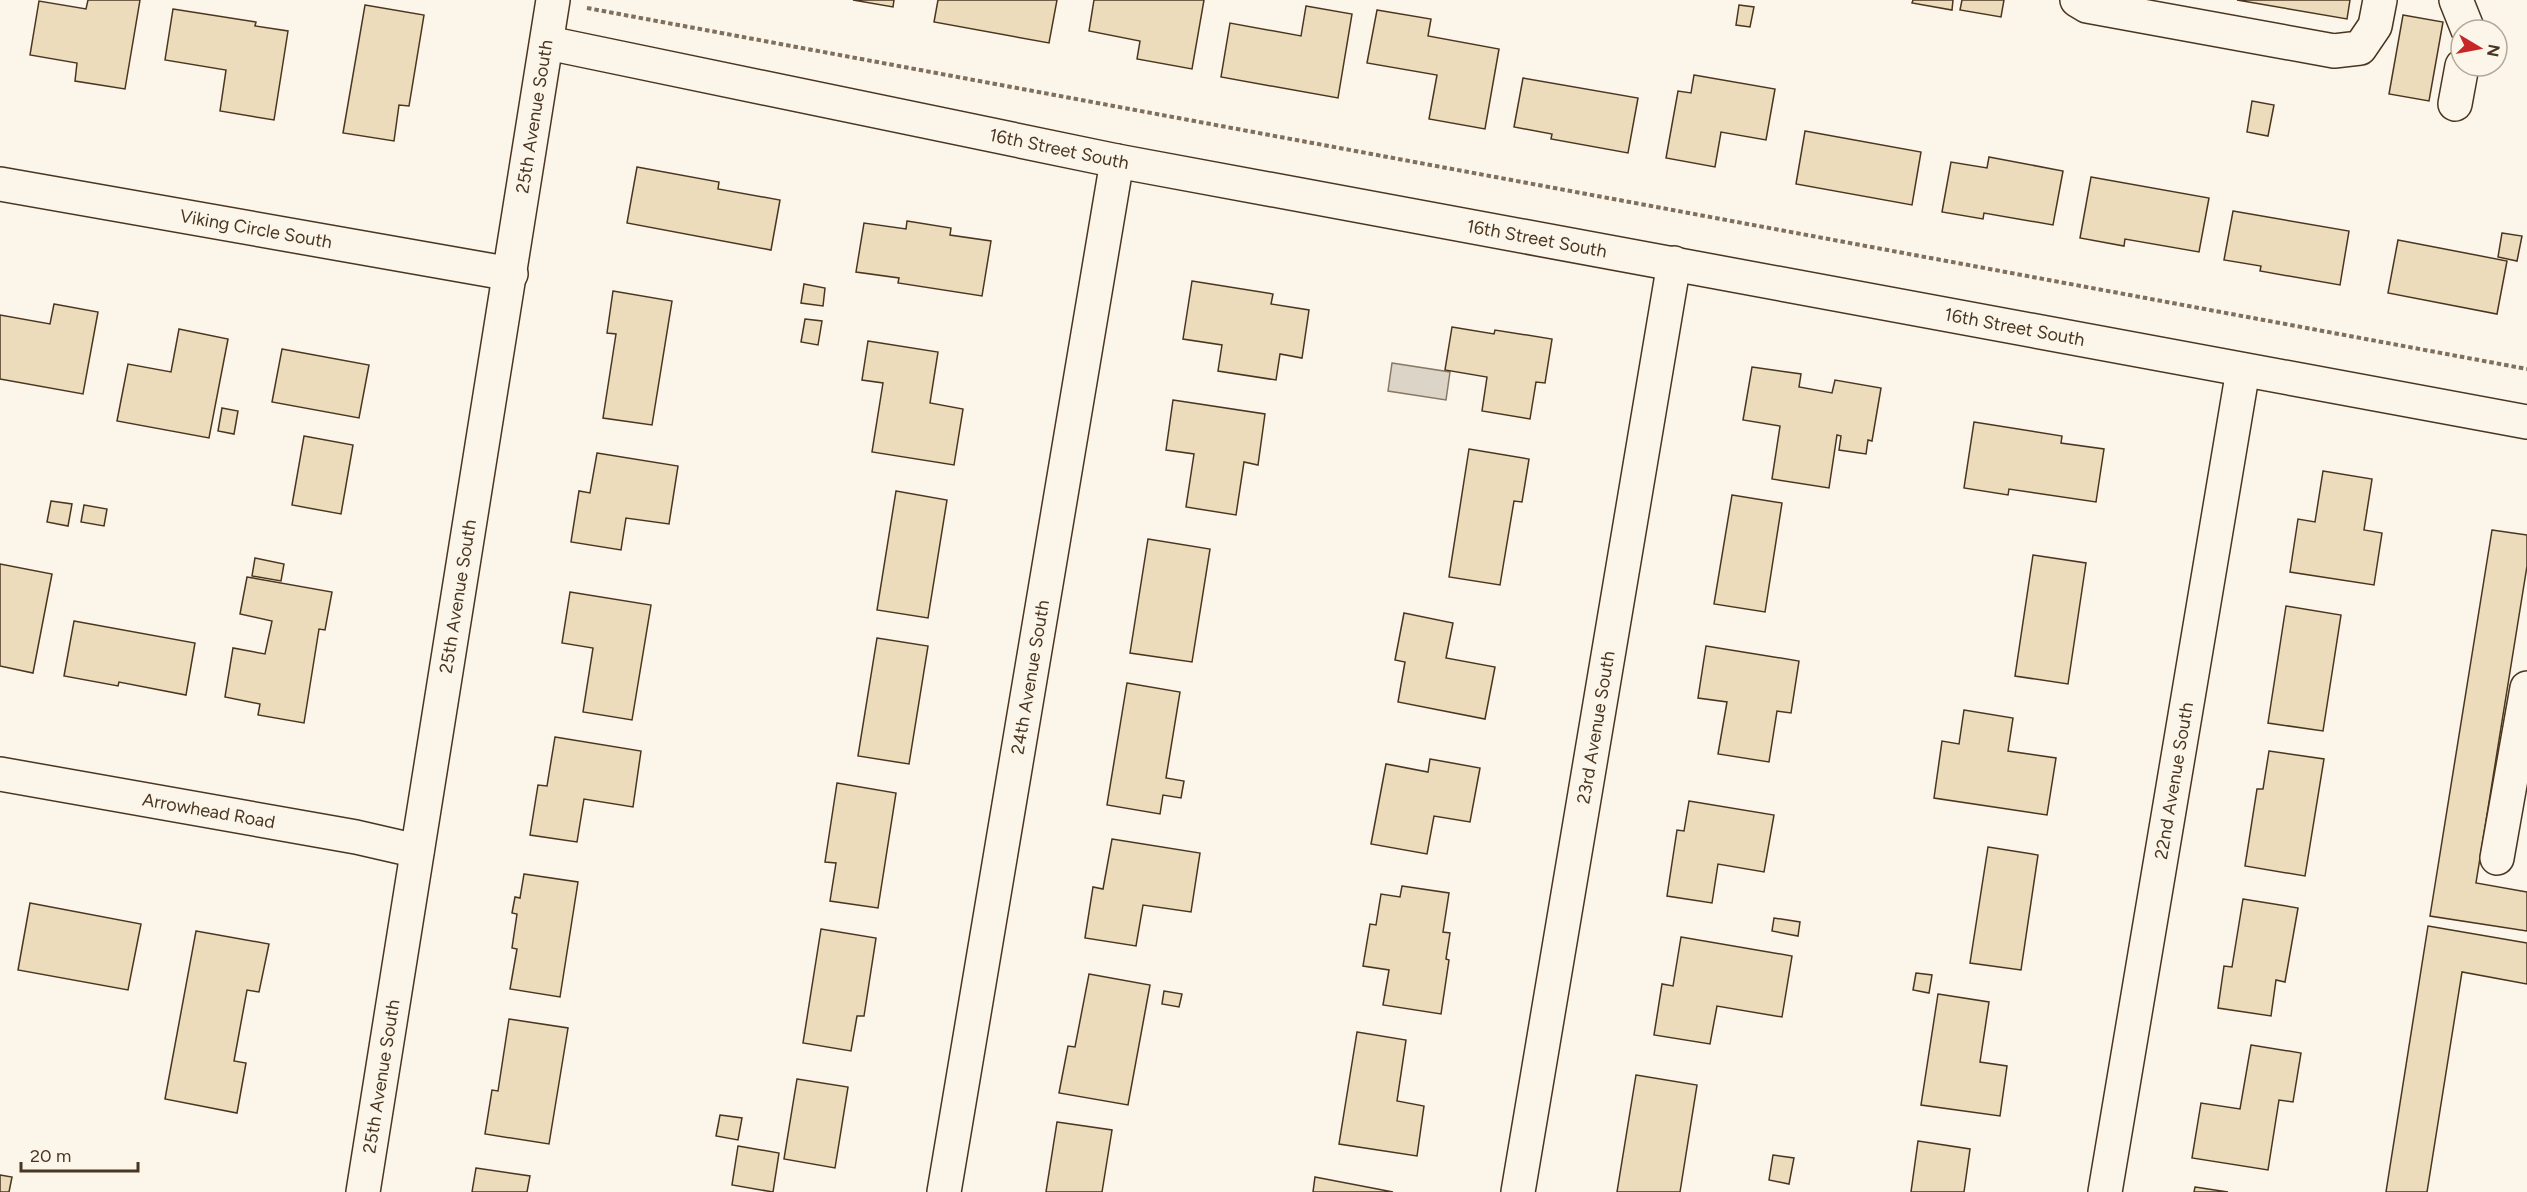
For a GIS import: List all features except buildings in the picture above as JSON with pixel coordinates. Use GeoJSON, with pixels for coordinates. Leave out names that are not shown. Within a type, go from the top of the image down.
{"type":"FeatureCollection","features":[{"type":"Feature","properties":{"kind":"street","name":"25th Avenue South"},"geometry":{"type":"LineString","coordinates":[[363,1192],[548,43],[553,0]]}},
{"type":"Feature","properties":{"kind":"street"},"geometry":{"type":"LineString","coordinates":[[2077,0],[2087,6],[2334,51],[2360,48],[2375,26],[2379,0]]}},
{"type":"Feature","properties":{"kind":"street"},"geometry":{"type":"LineString","coordinates":[[2456,0],[2463,18]]}},
{"type":"Feature","properties":{"kind":"street","name":"16th Street South"},"geometry":{"type":"LineString","coordinates":[[548,43],[1117,161],[2527,422]]}},
{"type":"Feature","properties":{"kind":"street"},"geometry":{"type":"LineString","coordinates":[[2455,104],[2460,78]]}},
{"type":"Feature","properties":{"kind":"street","name":"24th Avenue South"},"geometry":{"type":"LineString","coordinates":[[944,1192],[1117,161]]}},
{"type":"Feature","properties":{"kind":"street","name":"Viking Circle South"},"geometry":{"type":"LineString","coordinates":[[0,184],[511,274]]}},
{"type":"Feature","properties":{"kind":"street","name":"23rd Avenue South"},"geometry":{"type":"LineString","coordinates":[[1518,1192],[1674,263]]}},
{"type":"Feature","properties":{"kind":"street","name":"22nd Avenue South"},"geometry":{"type":"LineString","coordinates":[[2105,1192],[2243,370]]}},
{"type":"Feature","properties":{"kind":"street"},"geometry":{"type":"LineString","coordinates":[[2497,858],[2527,688]]}},
{"type":"Feature","properties":{"kind":"street","name":"Arrowhead Road"},"geometry":{"type":"LineString","coordinates":[[0,774],[344,835],[417,851]]}},
{"type":"Feature","properties":{"kind":"path"},"geometry":{"type":"LineString","coordinates":[[553,0],[2527,369]]}},
{"type":"Feature","properties":{"kind":"shaded area"},"geometry":{"type":"Polygon","coordinates":[[[1392,363],[1450,372],[1446,400],[1388,391],[1392,363]]]}}]}
